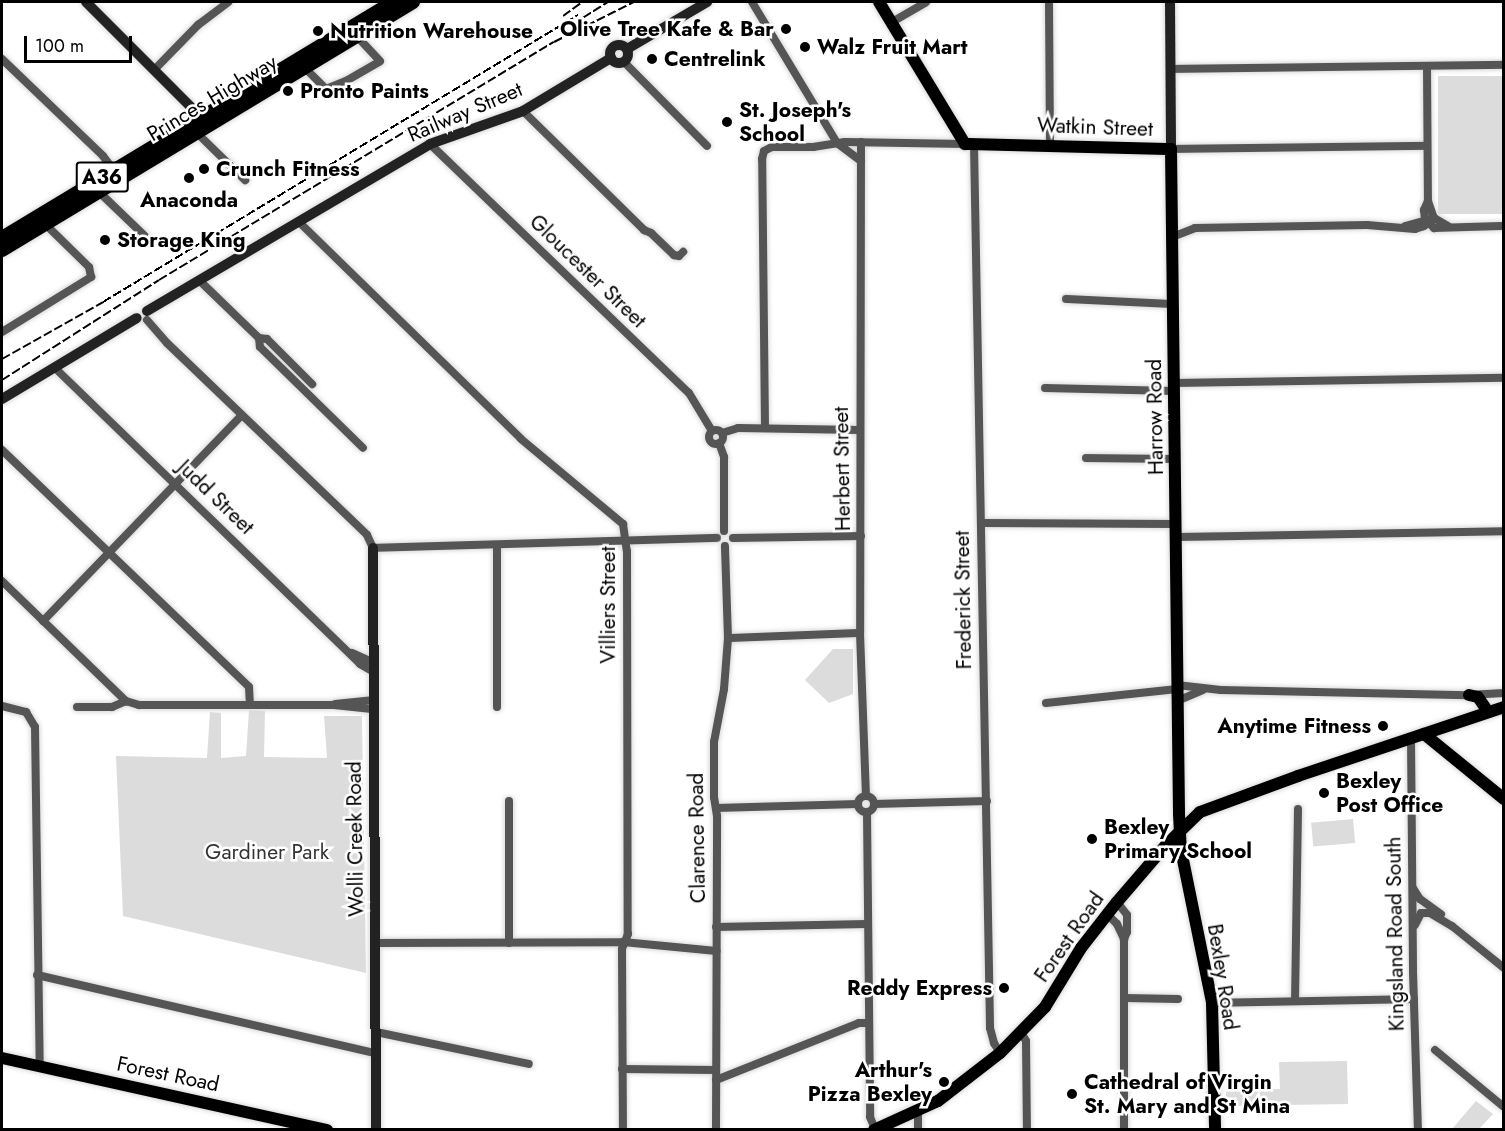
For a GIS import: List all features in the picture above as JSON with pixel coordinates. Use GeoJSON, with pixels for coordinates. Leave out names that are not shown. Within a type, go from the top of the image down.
{"type":"FeatureCollection","features":[{"type":"Feature","properties":{"kind":"highway","name":"Princes Highway"},"geometry":{"type":"LineString","coordinates":[[353,32],[393,2]]}},
{"type":"Feature","properties":{"kind":"highway","name":"Princes Highway"},"geometry":{"type":"LineString","coordinates":[[2,238],[41,220],[353,32],[413,2]]}},
{"type":"Feature","properties":{"kind":"highway","name":"Princes Highway"},"geometry":{"type":"LineString","coordinates":[[2,250],[41,220]]}},
{"type":"Feature","properties":{"kind":"main road","name":"Frederick Street"},"geometry":{"type":"LineString","coordinates":[[879,2],[969,144]]}},
{"type":"Feature","properties":{"kind":"main road","name":"Watkin Street"},"geometry":{"type":"LineString","coordinates":[[969,144],[1171,149]]}},
{"type":"Feature","properties":{"kind":"main road","name":"Harrow Road"},"geometry":{"type":"LineString","coordinates":[[1171,149],[1180,832]]}},
{"type":"Feature","properties":{"kind":"main road"},"geometry":{"type":"LineString","coordinates":[[1469,695],[1484,713]]}},
{"type":"Feature","properties":{"kind":"main road","name":"Forest Road"},"geometry":{"type":"LineString","coordinates":[[875,1129],[944,1097],[1000,1053],[1045,1008],[1081,948],[1107,914],[1196,816],[1214,806],[1503,707]]}},
{"type":"Feature","properties":{"kind":"main road"},"geometry":{"type":"LineString","coordinates":[[1424,734],[1503,799]]}},
{"type":"Feature","properties":{"kind":"main road","name":"Bexley Road"},"geometry":{"type":"LineString","coordinates":[[1180,832],[1181,850],[1212,1003],[1215,1130]]}},
{"type":"Feature","properties":{"kind":"main road","name":"Forest Road"},"geometry":{"type":"LineString","coordinates":[[2,1058],[327,1130]]}},
{"type":"Feature","properties":{"kind":"street"},"geometry":{"type":"LineString","coordinates":[[155,69],[198,25],[228,2]]}},
{"type":"Feature","properties":{"kind":"street"},"geometry":{"type":"LineString","coordinates":[[627,49],[706,2]]}},
{"type":"Feature","properties":{"kind":"street"},"geometry":{"type":"LineString","coordinates":[[752,2],[837,143],[861,161]]}},
{"type":"Feature","properties":{"kind":"street"},"geometry":{"type":"LineString","coordinates":[[892,22],[926,2]]}},
{"type":"Feature","properties":{"kind":"street"},"geometry":{"type":"LineString","coordinates":[[1049,2],[1050,145]]}},
{"type":"Feature","properties":{"kind":"street","name":"Harrow Road"},"geometry":{"type":"LineString","coordinates":[[1170,2],[1171,149]]}},
{"type":"Feature","properties":{"kind":"street"},"geometry":{"type":"LineString","coordinates":[[91,3],[155,69],[245,180]]}},
{"type":"Feature","properties":{"kind":"street"},"geometry":{"type":"LineString","coordinates":[[301,63],[328,89],[380,61],[353,32]]}},
{"type":"Feature","properties":{"kind":"street"},"geometry":{"type":"LineString","coordinates":[[620,44],[627,49],[628,57],[624,62],[618,63],[611,58],[614,46],[620,44]]}},
{"type":"Feature","properties":{"kind":"street","name":"Railway Street"},"geometry":{"type":"LineString","coordinates":[[2,399],[430,144],[523,111],[611,58]]}},
{"type":"Feature","properties":{"kind":"street"},"geometry":{"type":"LineString","coordinates":[[2,59],[103,156],[117,175]]}},
{"type":"Feature","properties":{"kind":"street"},"geometry":{"type":"LineString","coordinates":[[624,62],[707,146]]}},
{"type":"Feature","properties":{"kind":"street"},"geometry":{"type":"LineString","coordinates":[[1170,69],[1503,65]]}},
{"type":"Feature","properties":{"kind":"street"},"geometry":{"type":"LineString","coordinates":[[1427,66],[1428,201],[1424,210],[1428,221],[1442,229],[1448,226],[1503,227]]}},
{"type":"Feature","properties":{"kind":"street"},"geometry":{"type":"LineString","coordinates":[[523,111],[644,230],[674,255],[679,256],[683,252]]}},
{"type":"Feature","properties":{"kind":"street","name":"Watkin Street"},"geometry":{"type":"LineString","coordinates":[[765,428],[762,159],[764,151],[772,147],[813,147],[861,142],[969,144]]}},
{"type":"Feature","properties":{"kind":"street","name":"Herbert Street"},"geometry":{"type":"LineString","coordinates":[[861,142],[860,633],[866,796]]}},
{"type":"Feature","properties":{"kind":"street","name":"Gloucester Street"},"geometry":{"type":"LineString","coordinates":[[430,144],[689,393],[712,431],[710,440],[718,443]]}},
{"type":"Feature","properties":{"kind":"street","name":"Frederick Street"},"geometry":{"type":"LineString","coordinates":[[969,144],[982,524],[990,1028],[992,1038],[1000,1053]]}},
{"type":"Feature","properties":{"kind":"street","name":"Watkin Street"},"geometry":{"type":"LineString","coordinates":[[1171,149],[1427,146]]}},
{"type":"Feature","properties":{"kind":"street"},"geometry":{"type":"LineString","coordinates":[[94,188],[150,241]]}},
{"type":"Feature","properties":{"kind":"street"},"geometry":{"type":"LineString","coordinates":[[2,332],[89,279],[92,274],[89,267],[41,220]]}},
{"type":"Feature","properties":{"kind":"street"},"geometry":{"type":"LineString","coordinates":[[1172,237],[1195,228],[1404,226],[1415,229],[1428,221]]}},
{"type":"Feature","properties":{"kind":"street","name":"Villiers Street"},"geometry":{"type":"LineString","coordinates":[[299,222],[528,446],[624,524],[627,542],[628,934],[624,942],[623,1130]]}},
{"type":"Feature","properties":{"kind":"street"},"geometry":{"type":"LineString","coordinates":[[201,282],[259,338],[267,339],[312,384]]}},
{"type":"Feature","properties":{"kind":"street"},"geometry":{"type":"LineString","coordinates":[[1066,299],[1173,304]]}},
{"type":"Feature","properties":{"kind":"street"},"geometry":{"type":"LineString","coordinates":[[144,316],[242,415],[367,535],[373,548],[717,538],[724,531],[724,457],[718,443],[722,441],[722,433]]}},
{"type":"Feature","properties":{"kind":"street"},"geometry":{"type":"LineString","coordinates":[[259,338],[260,347],[363,448]]}},
{"type":"Feature","properties":{"kind":"street","name":"Judd Street"},"geometry":{"type":"LineString","coordinates":[[55,368],[360,664],[372,667]]}},
{"type":"Feature","properties":{"kind":"street"},"geometry":{"type":"LineString","coordinates":[[1045,388],[1174,387],[1503,378]]}},
{"type":"Feature","properties":{"kind":"street"},"geometry":{"type":"LineString","coordinates":[[43,621],[242,415]]}},
{"type":"Feature","properties":{"kind":"street"},"geometry":{"type":"LineString","coordinates":[[712,431],[722,433],[729,429],[765,428],[859,430]]}},
{"type":"Feature","properties":{"kind":"street"},"geometry":{"type":"LineString","coordinates":[[2,450],[249,687],[250,704]]}},
{"type":"Feature","properties":{"kind":"street"},"geometry":{"type":"LineString","coordinates":[[1086,458],[1174,459]]}},
{"type":"Feature","properties":{"kind":"street"},"geometry":{"type":"LineString","coordinates":[[982,524],[1176,531],[1503,531]]}},
{"type":"Feature","properties":{"kind":"street"},"geometry":{"type":"LineString","coordinates":[[724,531],[730,533],[733,538]]}},
{"type":"Feature","properties":{"kind":"street"},"geometry":{"type":"LineString","coordinates":[[733,538],[861,536]]}},
{"type":"Feature","properties":{"kind":"street"},"geometry":{"type":"LineString","coordinates":[[717,538],[719,544],[725,546],[731,544],[733,538]]}},
{"type":"Feature","properties":{"kind":"street"},"geometry":{"type":"LineString","coordinates":[[497,546],[497,707]]}},
{"type":"Feature","properties":{"kind":"street","name":"Clarence Road"},"geometry":{"type":"LineString","coordinates":[[716,1130],[717,951],[714,742],[724,689],[728,638],[725,546]]}},
{"type":"Feature","properties":{"kind":"street","name":"Wolli Creek Road"},"geometry":{"type":"LineString","coordinates":[[373,548],[372,704],[376,1130]]}},
{"type":"Feature","properties":{"kind":"street"},"geometry":{"type":"LineString","coordinates":[[2,581],[126,701],[139,705],[372,704]]}},
{"type":"Feature","properties":{"kind":"street"},"geometry":{"type":"LineString","coordinates":[[728,638],[860,633]]}},
{"type":"Feature","properties":{"kind":"street"},"geometry":{"type":"LineString","coordinates":[[1177,692],[1204,689]]}},
{"type":"Feature","properties":{"kind":"street"},"geometry":{"type":"LineString","coordinates":[[1046,703],[1204,689],[1469,695],[1503,693]]}},
{"type":"Feature","properties":{"kind":"street"},"geometry":{"type":"LineString","coordinates":[[77,707],[112,707],[126,701]]}},
{"type":"Feature","properties":{"kind":"street"},"geometry":{"type":"LineString","coordinates":[[2,706],[26,712],[35,727],[40,1066]]}},
{"type":"Feature","properties":{"kind":"street","name":"Kingsland Road South"},"geometry":{"type":"LineString","coordinates":[[1411,738],[1414,999],[1419,1130]]}},
{"type":"Feature","properties":{"kind":"street"},"geometry":{"type":"LineString","coordinates":[[858,804],[866,796],[871,798],[874,804]]}},
{"type":"Feature","properties":{"kind":"street"},"geometry":{"type":"LineString","coordinates":[[509,801],[509,943]]}},
{"type":"Feature","properties":{"kind":"street"},"geometry":{"type":"LineString","coordinates":[[875,1129],[870,1117],[867,812],[874,804],[987,801]]}},
{"type":"Feature","properties":{"kind":"street"},"geometry":{"type":"LineString","coordinates":[[716,808],[858,804]]}},
{"type":"Feature","properties":{"kind":"street"},"geometry":{"type":"LineString","coordinates":[[858,804],[861,810],[867,812]]}},
{"type":"Feature","properties":{"kind":"street"},"geometry":{"type":"LineString","coordinates":[[1295,1001],[1298,809]]}},
{"type":"Feature","properties":{"kind":"street"},"geometry":{"type":"LineString","coordinates":[[1412,880],[1417,895],[1503,968]]}},
{"type":"Feature","properties":{"kind":"street"},"geometry":{"type":"LineString","coordinates":[[1117,902],[1127,915],[1127,932],[1124,939]]}},
{"type":"Feature","properties":{"kind":"street"},"geometry":{"type":"LineString","coordinates":[[1413,944],[1415,922],[1423,912],[1430,913],[1452,926]]}},
{"type":"Feature","properties":{"kind":"street"},"geometry":{"type":"LineString","coordinates":[[1107,914],[1118,925],[1124,939],[1124,1130]]}},
{"type":"Feature","properties":{"kind":"street"},"geometry":{"type":"LineString","coordinates":[[716,927],[867,924]]}},
{"type":"Feature","properties":{"kind":"street"},"geometry":{"type":"LineString","coordinates":[[376,943],[624,942],[717,951]]}},
{"type":"Feature","properties":{"kind":"street"},"geometry":{"type":"LineString","coordinates":[[37,975],[376,1053]]}},
{"type":"Feature","properties":{"kind":"street"},"geometry":{"type":"LineString","coordinates":[[1125,998],[1178,999]]}},
{"type":"Feature","properties":{"kind":"street"},"geometry":{"type":"LineString","coordinates":[[1212,1003],[1414,999]]}},
{"type":"Feature","properties":{"kind":"street"},"geometry":{"type":"LineString","coordinates":[[716,1080],[859,1023],[869,1023]]}},
{"type":"Feature","properties":{"kind":"street"},"geometry":{"type":"LineString","coordinates":[[376,1032],[530,1064]]}},
{"type":"Feature","properties":{"kind":"street"},"geometry":{"type":"LineString","coordinates":[[1021,1032],[1026,1041],[1027,1130]]}},
{"type":"Feature","properties":{"kind":"street"},"geometry":{"type":"LineString","coordinates":[[1435,1050],[1503,1107]]}},
{"type":"Feature","properties":{"kind":"street"},"geometry":{"type":"LineString","coordinates":[[622,1069],[716,1070]]}},
{"type":"Feature","properties":{"kind":"street"},"geometry":{"type":"LineString","coordinates":[[918,1110],[918,1130]]}},
{"type":"Feature","properties":{"kind":"green space"},"geometry":{"type":"Polygon","coordinates":[[[1438,76],[1503,76],[1503,214],[1438,214],[1438,76]]]}},
{"type":"Feature","properties":{"kind":"green space"},"geometry":{"type":"Polygon","coordinates":[[[833,649],[853,649],[853,694],[829,703],[805,680],[833,649]]]}},
{"type":"Feature","properties":{"kind":"green space","name":"Gardiner Park"},"geometry":{"type":"Polygon","coordinates":[[[249,710],[265,711],[264,757],[327,758],[324,716],[362,716],[366,973],[123,916],[116,756],[207,758],[210,712],[221,713],[221,758],[246,756],[249,710]]]}},
{"type":"Feature","properties":{"kind":"green space"},"geometry":{"type":"Polygon","coordinates":[[[1353,819],[1355,843],[1313,847],[1311,823],[1353,819]]]}},
{"type":"Feature","properties":{"kind":"green space"},"geometry":{"type":"Polygon","coordinates":[[[1347,1061],[1348,1104],[1226,1106],[1226,1091],[1280,1089],[1279,1062],[1347,1061]]]}},
{"type":"Feature","properties":{"kind":"green space"},"geometry":{"type":"Polygon","coordinates":[[[1476,1101],[1493,1114],[1479,1129],[1452,1129],[1476,1101]]]}},
{"type":"Feature","properties":{"kind":"railway"},"geometry":{"type":"LineString","coordinates":[[563,16],[582,2]]}},
{"type":"Feature","properties":{"kind":"railway"},"geometry":{"type":"LineString","coordinates":[[573,24],[608,2]]}},
{"type":"Feature","properties":{"kind":"railway"},"geometry":{"type":"LineString","coordinates":[[2,380],[159,280],[554,42],[634,2]]}},
{"type":"Feature","properties":{"kind":"railway"},"geometry":{"type":"LineString","coordinates":[[2,359],[103,302],[578,15]]}},
{"type":"Feature","properties":{"kind":"place","name":"Olive Tree Kafe & Bar"},"geometry":{"type":"Point","coordinates":[786,29]}},
{"type":"Feature","properties":{"kind":"place","name":"Nutrition Warehouse"},"geometry":{"type":"Point","coordinates":[318,31]}},
{"type":"Feature","properties":{"kind":"place","name":"Walz Fruit Mart"},"geometry":{"type":"Point","coordinates":[805,47]}},
{"type":"Feature","properties":{"kind":"place","name":"Centrelink"},"geometry":{"type":"Point","coordinates":[652,59]}},
{"type":"Feature","properties":{"kind":"place","name":"Pronto Paints"},"geometry":{"type":"Point","coordinates":[288,91]}},
{"type":"Feature","properties":{"kind":"place","name":"St. Joseph's School"},"geometry":{"type":"Point","coordinates":[727,122]}},
{"type":"Feature","properties":{"kind":"place","name":"Crunch Fitness"},"geometry":{"type":"Point","coordinates":[204,169]}},
{"type":"Feature","properties":{"kind":"place","name":"Anaconda"},"geometry":{"type":"Point","coordinates":[189,178]}},
{"type":"Feature","properties":{"kind":"place","name":"Storage King"},"geometry":{"type":"Point","coordinates":[105,240]}},
{"type":"Feature","properties":{"kind":"place","name":"Anytime Fitness"},"geometry":{"type":"Point","coordinates":[1383,726]}},
{"type":"Feature","properties":{"kind":"place","name":"Bexley Post Office"},"geometry":{"type":"Point","coordinates":[1324,793]}},
{"type":"Feature","properties":{"kind":"place","name":"Bexley Primary School"},"geometry":{"type":"Point","coordinates":[1092,839]}},
{"type":"Feature","properties":{"kind":"place","name":"Reddy Express"},"geometry":{"type":"Point","coordinates":[1004,988]}},
{"type":"Feature","properties":{"kind":"place","name":"Arthur's Pizza Bexley"},"geometry":{"type":"Point","coordinates":[944,1082]}},
{"type":"Feature","properties":{"kind":"place","name":"Cathedral of Virgin St. Mary and St Mina"},"geometry":{"type":"Point","coordinates":[1072,1094]}}]}
